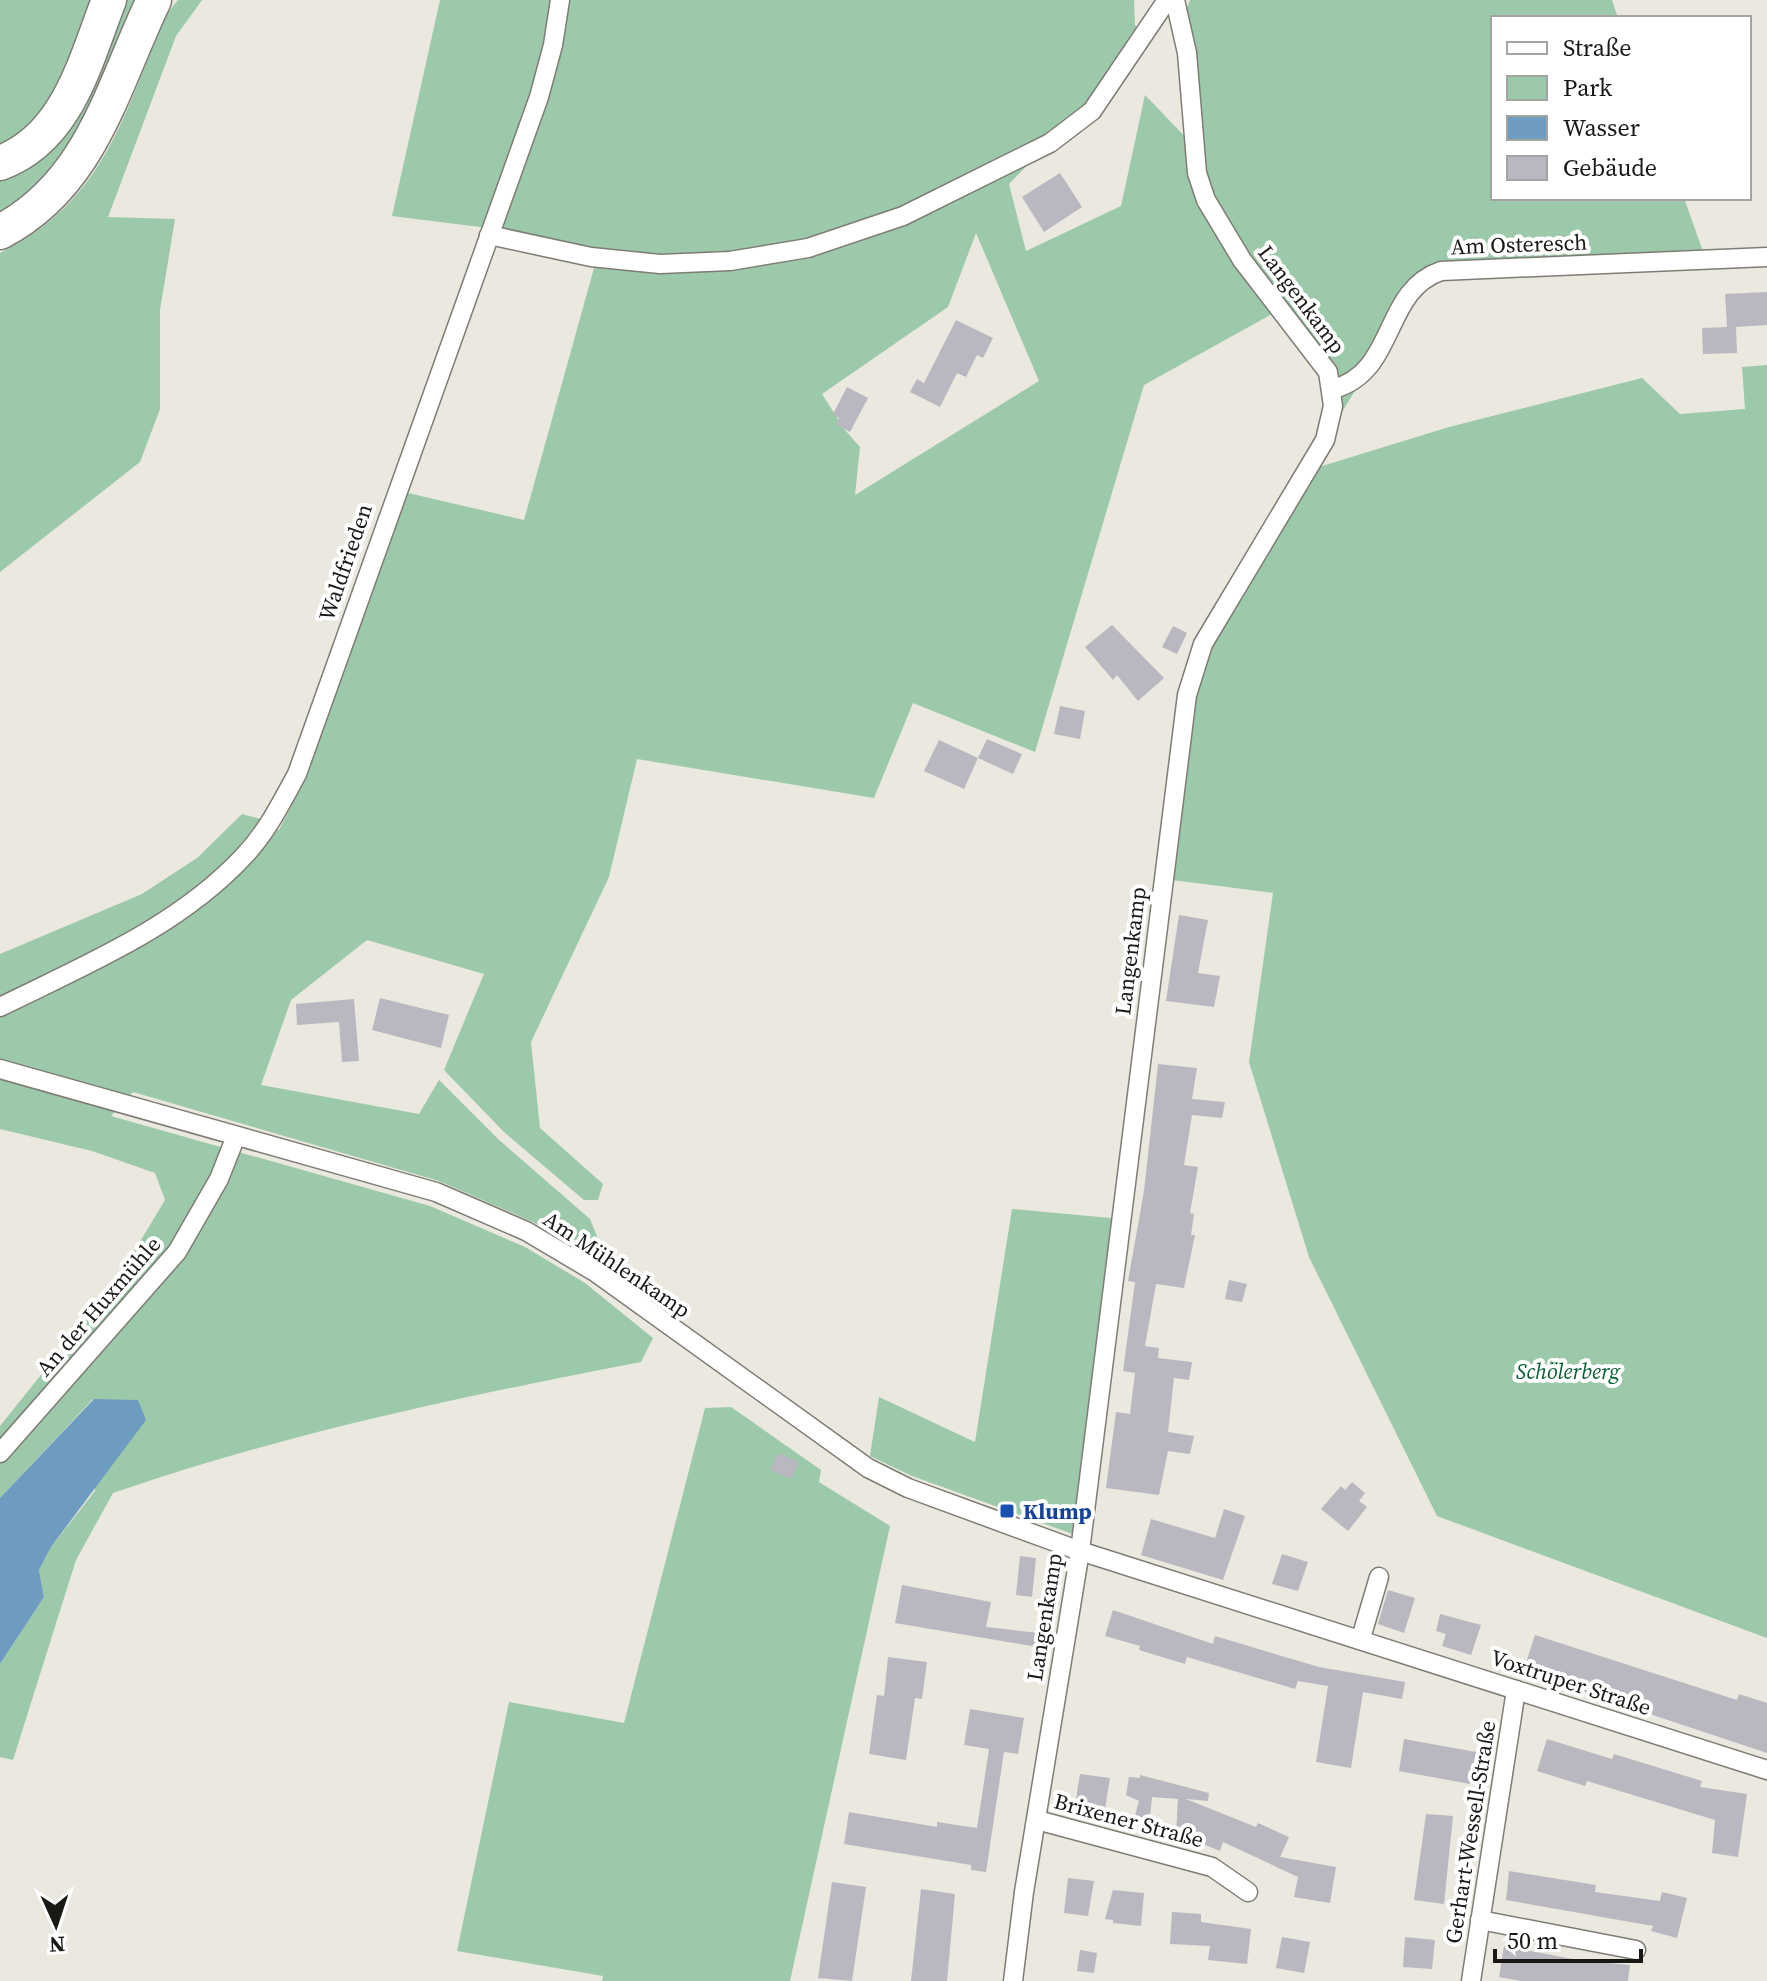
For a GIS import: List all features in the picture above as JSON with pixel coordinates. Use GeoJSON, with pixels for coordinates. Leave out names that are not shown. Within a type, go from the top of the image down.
{"type":"FeatureCollection","features":[{"type":"Feature","properties":{"kind":"highway"},"geometry":{"type":"LineString","coordinates":[[0,163],[14,158],[44,134],[69,102],[109,0]]}},
{"type":"Feature","properties":{"kind":"highway"},"geometry":{"type":"LineString","coordinates":[[0,232],[19,223],[58,190],[90,148],[154,0]]}},
{"type":"Feature","properties":{"kind":"street","name":"Waldfrieden"},"geometry":{"type":"LineString","coordinates":[[0,1007],[116,949],[176,914],[245,855],[273,818],[297,774],[539,97],[553,45],[560,0]]}},
{"type":"Feature","properties":{"kind":"street"},"geometry":{"type":"LineString","coordinates":[[489,235],[618,260],[660,264],[730,261],[808,248],[903,216],[1050,143],[1092,111],[1167,0]]}},
{"type":"Feature","properties":{"kind":"street","name":"Langenkamp"},"geometry":{"type":"LineString","coordinates":[[1013,1981],[1080,1551],[1187,695],[1203,644],[1325,440],[1333,389],[1328,372],[1242,260],[1218,223],[1197,173],[1187,53],[1175,0]]}},
{"type":"Feature","properties":{"kind":"street","name":"Am Osteresch"},"geometry":{"type":"LineString","coordinates":[[1333,389],[1359,378],[1370,367],[1411,289],[1424,277],[1441,271],[1767,257]]}},
{"type":"Feature","properties":{"kind":"street","name":"Am Mühlenkamp"},"geometry":{"type":"LineString","coordinates":[[9,1072],[436,1192],[526,1231],[595,1272],[868,1468],[908,1488],[1080,1551]]}},
{"type":"Feature","properties":{"kind":"street","name":"An der Huxmühle"},"geometry":{"type":"LineString","coordinates":[[0,1453],[177,1252],[219,1179],[236,1136]]}},
{"type":"Feature","properties":{"kind":"street","name":"Voxtruper Straße"},"geometry":{"type":"LineString","coordinates":[[1080,1551],[1361,1638],[1767,1770]]}},
{"type":"Feature","properties":{"kind":"street"},"geometry":{"type":"LineString","coordinates":[[1361,1638],[1379,1577]]}},
{"type":"Feature","properties":{"kind":"street","name":"Gerhart-Wessell-Straße"},"geometry":{"type":"LineString","coordinates":[[1471,1981],[1516,1690]]}},
{"type":"Feature","properties":{"kind":"street","name":"Brixener Straße"},"geometry":{"type":"LineString","coordinates":[[1037,1820],[1212,1867],[1248,1892]]}},
{"type":"Feature","properties":{"kind":"street"},"geometry":{"type":"LineString","coordinates":[[1480,1920],[1636,1950]]}},
{"type":"Feature","properties":{"kind":"green space"},"geometry":{"type":"Polygon","coordinates":[[[0,0],[98,0],[58,99],[0,154],[0,0]]]}},
{"type":"Feature","properties":{"kind":"green space"},"geometry":{"type":"Polygon","coordinates":[[[121,0],[143,0],[72,156],[0,219],[0,175],[121,0]]]}},
{"type":"Feature","properties":{"kind":"green space"},"geometry":{"type":"Polygon","coordinates":[[[178,0],[202,0],[176,36],[108,217],[175,219],[160,310],[160,409],[140,462],[0,572],[0,253],[35,232],[64,208],[87,182],[122,121],[165,16],[178,0]]]}},
{"type":"Feature","properties":{"kind":"green space"},"geometry":{"type":"Polygon","coordinates":[[[440,0],[1134,0],[1135,25],[1141,34],[1118,73],[1009,184],[1026,251],[1121,206],[1145,95],[1192,144],[1181,22],[1190,0],[1612,0],[1617,16],[1491,16],[1491,200],[1685,200],[1706,260],[1424,277],[1325,440],[1333,389],[1281,309],[1144,385],[1035,752],[913,703],[874,798],[637,759],[609,877],[531,1042],[540,1128],[603,1184],[598,1200],[584,1200],[504,1132],[444,1070],[484,974],[367,940],[291,1000],[261,1085],[419,1114],[439,1080],[498,1139],[590,1219],[598,1239],[595,1261],[533,1222],[439,1181],[133,1092],[111,1116],[430,1206],[525,1247],[585,1283],[653,1338],[641,1362],[309,1434],[113,1493],[76,1560],[13,1760],[0,1757],[0,1664],[44,1597],[39,1570],[51,1547],[95,1491],[93,1399],[0,1498],[0,1426],[117,1280],[165,1200],[155,1173],[92,1151],[0,1129],[0,954],[142,894],[197,858],[242,814],[261,819],[279,830],[307,776],[408,493],[524,520],[599,250],[520,232],[392,216],[440,0]],[[976,233],[948,307],[822,394],[860,447],[855,495],[1039,381],[976,233]]]}},
{"type":"Feature","properties":{"kind":"green space","name":"Schölerberg"},"geometry":{"type":"Polygon","coordinates":[[[1767,365],[1767,1638],[1437,1516],[1309,1257],[1249,1062],[1273,893],[1164,879],[1203,644],[1306,471],[1449,427],[1642,378],[1680,414],[1745,409],[1742,367],[1767,365]]]}},
{"type":"Feature","properties":{"kind":"green space"},"geometry":{"type":"Polygon","coordinates":[[[1012,1209],[1121,1219],[1081,1537],[912,1476],[870,1456],[879,1397],[975,1442],[1012,1209]]]}},
{"type":"Feature","properties":{"kind":"green space"},"geometry":{"type":"Polygon","coordinates":[[[731,1407],[821,1470],[819,1482],[890,1526],[790,1981],[602,1981],[603,1976],[457,1951],[509,1702],[624,1723],[705,1408],[731,1407]]]}},
{"type":"Feature","properties":{"kind":"water"},"geometry":{"type":"Polygon","coordinates":[[[94,1399],[138,1400],[146,1420],[51,1547],[39,1570],[44,1597],[0,1664],[0,1498],[94,1399]]]}},
{"type":"Feature","properties":{"kind":"building"},"geometry":{"type":"Polygon","coordinates":[[[1060,173],[1082,207],[1044,232],[1022,197],[1060,173]]]}},
{"type":"Feature","properties":{"kind":"building"},"geometry":{"type":"Polygon","coordinates":[[[1767,292],[1767,325],[1736,327],[1737,353],[1703,354],[1702,328],[1727,327],[1725,294],[1767,292]]]}},
{"type":"Feature","properties":{"kind":"building"},"geometry":{"type":"Polygon","coordinates":[[[956,320],[993,338],[983,358],[977,355],[966,377],[957,373],[940,407],[910,392],[917,379],[924,383],[956,320]]]}},
{"type":"Feature","properties":{"kind":"building"},"geometry":{"type":"Polygon","coordinates":[[[847,387],[868,398],[850,432],[836,424],[839,418],[833,414],[847,387]]]}},
{"type":"Feature","properties":{"kind":"building"},"geometry":{"type":"Polygon","coordinates":[[[1112,625],[1164,678],[1138,701],[1117,675],[1113,680],[1085,647],[1112,625]]]}},
{"type":"Feature","properties":{"kind":"building"},"geometry":{"type":"Polygon","coordinates":[[[1173,626],[1187,633],[1177,654],[1162,647],[1173,626]]]}},
{"type":"Feature","properties":{"kind":"building"},"geometry":{"type":"Polygon","coordinates":[[[1060,706],[1085,711],[1080,739],[1054,734],[1060,706]]]}},
{"type":"Feature","properties":{"kind":"building"},"geometry":{"type":"Polygon","coordinates":[[[987,739],[1022,754],[1013,774],[978,758],[987,739]]]}},
{"type":"Feature","properties":{"kind":"building"},"geometry":{"type":"Polygon","coordinates":[[[939,740],[978,758],[964,789],[924,771],[939,740]]]}},
{"type":"Feature","properties":{"kind":"building"},"geometry":{"type":"Polygon","coordinates":[[[1179,915],[1208,920],[1198,973],[1220,976],[1214,1007],[1166,1001],[1179,915]]]}},
{"type":"Feature","properties":{"kind":"building"},"geometry":{"type":"Polygon","coordinates":[[[380,998],[449,1015],[441,1048],[372,1030],[380,998]]]}},
{"type":"Feature","properties":{"kind":"building"},"geometry":{"type":"Polygon","coordinates":[[[354,999],[359,1061],[342,1062],[339,1022],[297,1025],[296,1004],[354,999]]]}},
{"type":"Feature","properties":{"kind":"building"},"geometry":{"type":"Polygon","coordinates":[[[1158,1064],[1197,1068],[1192,1099],[1225,1102],[1222,1118],[1192,1115],[1184,1165],[1198,1167],[1190,1213],[1194,1214],[1191,1235],[1195,1235],[1184,1288],[1156,1284],[1145,1346],[1159,1348],[1158,1358],[1192,1362],[1189,1380],[1174,1378],[1168,1432],[1194,1436],[1190,1454],[1168,1451],[1159,1495],[1106,1488],[1116,1412],[1130,1414],[1135,1373],[1123,1371],[1135,1282],[1128,1281],[1144,1191],[1158,1064]]]}},
{"type":"Feature","properties":{"kind":"building"},"geometry":{"type":"Polygon","coordinates":[[[1229,1280],[1247,1284],[1242,1302],[1225,1299],[1229,1280]]]}},
{"type":"Feature","properties":{"kind":"building"},"geometry":{"type":"Polygon","coordinates":[[[778,1453],[799,1462],[791,1479],[770,1470],[778,1453]]]}},
{"type":"Feature","properties":{"kind":"building"},"geometry":{"type":"Polygon","coordinates":[[[1352,1482],[1365,1493],[1359,1501],[1367,1507],[1348,1531],[1321,1509],[1341,1486],[1345,1490],[1352,1482]]]}},
{"type":"Feature","properties":{"kind":"building"},"geometry":{"type":"Polygon","coordinates":[[[1224,1509],[1245,1516],[1223,1580],[1141,1555],[1151,1519],[1215,1538],[1224,1509]]]}},
{"type":"Feature","properties":{"kind":"building"},"geometry":{"type":"Polygon","coordinates":[[[1282,1554],[1308,1562],[1298,1591],[1272,1584],[1282,1554]]]}},
{"type":"Feature","properties":{"kind":"building"},"geometry":{"type":"Polygon","coordinates":[[[1020,1556],[1036,1558],[1032,1597],[1016,1595],[1020,1556]]]}},
{"type":"Feature","properties":{"kind":"building"},"geometry":{"type":"Polygon","coordinates":[[[902,1585],[991,1602],[986,1627],[1039,1633],[1038,1647],[895,1623],[902,1585]]]}},
{"type":"Feature","properties":{"kind":"building"},"geometry":{"type":"Polygon","coordinates":[[[1388,1590],[1415,1598],[1404,1633],[1378,1624],[1388,1590]]]}},
{"type":"Feature","properties":{"kind":"building"},"geometry":{"type":"Polygon","coordinates":[[[1113,1610],[1213,1644],[1215,1636],[1319,1667],[1405,1682],[1402,1699],[1363,1692],[1351,1768],[1316,1762],[1328,1686],[1298,1681],[1295,1689],[1187,1657],[1185,1664],[1139,1650],[1140,1646],[1105,1636],[1113,1610]]]}},
{"type":"Feature","properties":{"kind":"building"},"geometry":{"type":"Polygon","coordinates":[[[1440,1614],[1481,1625],[1471,1655],[1442,1646],[1446,1634],[1436,1631],[1440,1614]]]}},
{"type":"Feature","properties":{"kind":"building"},"geometry":{"type":"Polygon","coordinates":[[[1535,1635],[1737,1700],[1739,1694],[1767,1703],[1767,1753],[1523,1672],[1535,1635]]]}},
{"type":"Feature","properties":{"kind":"building"},"geometry":{"type":"Polygon","coordinates":[[[888,1657],[927,1662],[922,1699],[915,1698],[906,1760],[869,1754],[877,1695],[884,1696],[888,1657]]]}},
{"type":"Feature","properties":{"kind":"building"},"geometry":{"type":"Polygon","coordinates":[[[970,1709],[1024,1718],[1018,1754],[1004,1752],[986,1872],[971,1870],[971,1865],[844,1844],[849,1812],[937,1827],[937,1822],[977,1828],[989,1749],[964,1745],[970,1709]]]}},
{"type":"Feature","properties":{"kind":"building"},"geometry":{"type":"Polygon","coordinates":[[[1404,1739],[1476,1752],[1470,1784],[1399,1771],[1404,1739]]]}},
{"type":"Feature","properties":{"kind":"building"},"geometry":{"type":"Polygon","coordinates":[[[1547,1739],[1612,1759],[1614,1754],[1702,1781],[1700,1787],[1747,1794],[1738,1857],[1712,1853],[1715,1820],[1587,1781],[1585,1786],[1537,1771],[1547,1739]]]}},
{"type":"Feature","properties":{"kind":"building"},"geometry":{"type":"Polygon","coordinates":[[[1080,1774],[1110,1778],[1105,1809],[1075,1805],[1080,1774]]]}},
{"type":"Feature","properties":{"kind":"building"},"geometry":{"type":"Polygon","coordinates":[[[1140,1775],[1209,1793],[1208,1801],[1186,1799],[1256,1827],[1258,1823],[1289,1837],[1280,1857],[1336,1867],[1330,1903],[1294,1897],[1298,1877],[1223,1842],[1220,1851],[1176,1833],[1178,1799],[1152,1797],[1149,1827],[1133,1823],[1139,1801],[1126,1795],[1129,1777],[1140,1778],[1140,1775]]]}},
{"type":"Feature","properties":{"kind":"building"},"geometry":{"type":"Polygon","coordinates":[[[1426,1814],[1453,1816],[1444,1904],[1414,1900],[1426,1814]]]}},
{"type":"Feature","properties":{"kind":"building"},"geometry":{"type":"Polygon","coordinates":[[[1509,1871],[1596,1885],[1595,1892],[1660,1901],[1662,1892],[1687,1898],[1677,1938],[1651,1931],[1653,1926],[1506,1900],[1509,1871]]]}},
{"type":"Feature","properties":{"kind":"building"},"geometry":{"type":"Polygon","coordinates":[[[1068,1878],[1094,1881],[1088,1916],[1064,1913],[1068,1878]]]}},
{"type":"Feature","properties":{"kind":"building"},"geometry":{"type":"Polygon","coordinates":[[[832,1882],[866,1887],[852,1981],[818,1978],[832,1882]]]}},
{"type":"Feature","properties":{"kind":"building"},"geometry":{"type":"Polygon","coordinates":[[[921,1889],[955,1894],[947,1981],[911,1981],[921,1889]]]}},
{"type":"Feature","properties":{"kind":"building"},"geometry":{"type":"Polygon","coordinates":[[[1113,1890],[1144,1893],[1141,1926],[1105,1919],[1113,1890]]]}},
{"type":"Feature","properties":{"kind":"building"},"geometry":{"type":"Polygon","coordinates":[[[1172,1912],[1201,1914],[1201,1922],[1251,1929],[1247,1964],[1208,1960],[1210,1946],[1170,1944],[1172,1912]]]}},
{"type":"Feature","properties":{"kind":"building"},"geometry":{"type":"Polygon","coordinates":[[[1282,1937],[1310,1942],[1304,1973],[1276,1968],[1282,1937]]]}},
{"type":"Feature","properties":{"kind":"building"},"geometry":{"type":"Polygon","coordinates":[[[1405,1937],[1435,1940],[1432,1969],[1403,1967],[1405,1937]]]}},
{"type":"Feature","properties":{"kind":"building"},"geometry":{"type":"Polygon","coordinates":[[[1504,1946],[1578,1960],[1630,1965],[1628,1981],[1521,1981],[1499,1977],[1504,1946]]]}},
{"type":"Feature","properties":{"kind":"building"},"geometry":{"type":"Polygon","coordinates":[[[1080,1950],[1097,1953],[1094,1973],[1077,1971],[1080,1950]]]}},
{"type":"Feature","properties":{"kind":"place","name":"Klump"},"geometry":{"type":"Point","coordinates":[1007,1511]}}]}
